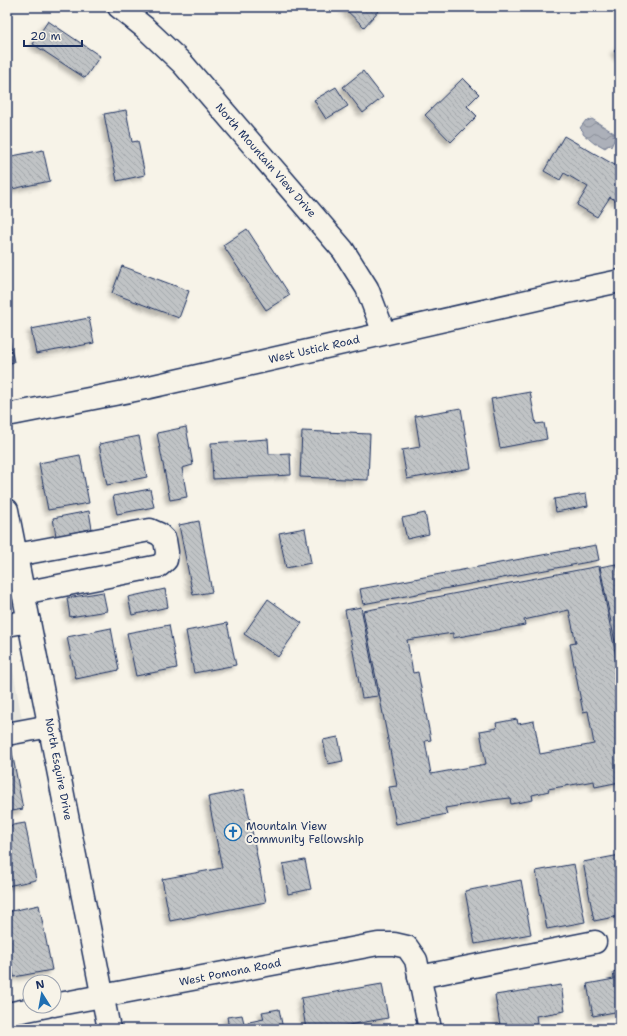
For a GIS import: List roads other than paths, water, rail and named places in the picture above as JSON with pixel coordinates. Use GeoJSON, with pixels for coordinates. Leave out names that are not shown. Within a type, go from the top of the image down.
{"type":"FeatureCollection","features":[{"type":"Feature","properties":{"kind":"street","name":"North Mountain View Drive"},"geometry":{"type":"LineString","coordinates":[[119,7],[144,27],[183,64],[344,250],[367,288],[384,333]]}},
{"type":"Feature","properties":{"kind":"street","name":"West Ustick Road"},"geometry":{"type":"LineString","coordinates":[[7,415],[145,388],[555,294],[620,281]]}},
{"type":"Feature","properties":{"kind":"street","name":"North Esquire Drive"},"geometry":{"type":"LineString","coordinates":[[7,510],[12,548],[29,621],[109,1029]]}},
{"type":"Feature","properties":{"kind":"street"},"geometry":{"type":"LineString","coordinates":[[12,548],[150,530],[159,534],[165,540],[167,552],[166,560],[159,566],[23,593]]}},
{"type":"Feature","properties":{"kind":"street"},"geometry":{"type":"LineString","coordinates":[[7,625],[29,621]]}},
{"type":"Feature","properties":{"kind":"street"},"geometry":{"type":"LineString","coordinates":[[7,734],[50,726]]}},
{"type":"Feature","properties":{"kind":"street"},"geometry":{"type":"LineString","coordinates":[[430,1029],[420,977],[596,942]]}},
{"type":"Feature","properties":{"kind":"street","name":"West Pomona Road"},"geometry":{"type":"LineString","coordinates":[[62,1004],[378,944],[394,944],[407,948],[416,960],[420,977]]}},
{"type":"Feature","properties":{"kind":"street"},"geometry":{"type":"LineString","coordinates":[[7,1014],[22,1011]]}},
{"type":"Feature","properties":{"kind":"water"},"geometry":{"type":"Polygon","coordinates":[[[592,119],[614,133],[613,136],[615,138],[611,147],[609,145],[605,148],[595,144],[583,134],[583,131],[580,128],[586,120],[592,119]]]}},
{"type":"Feature","properties":{"kind":"place","name":"Mountain View Community Fellowship"},"geometry":{"type":"Point","coordinates":[233,832]}}]}
